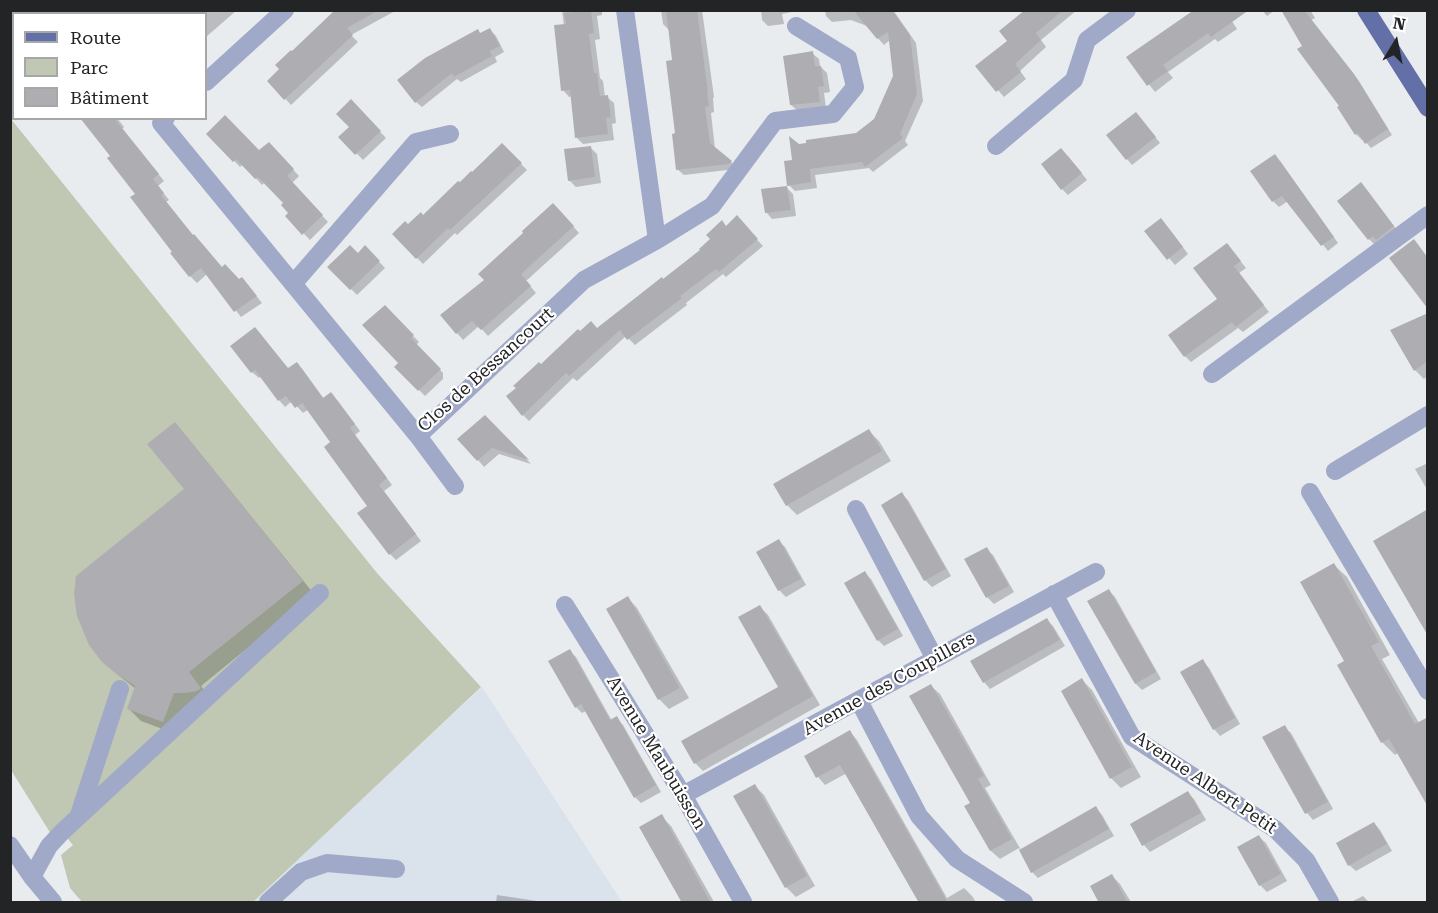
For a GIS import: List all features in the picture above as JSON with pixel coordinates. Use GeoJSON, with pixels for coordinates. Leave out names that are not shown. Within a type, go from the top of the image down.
{"type":"FeatureCollection","features":[{"type":"Feature","properties":{"kind":"main road"},"geometry":{"type":"LineString","coordinates":[[1370,12],[1428,108]]}},
{"type":"Feature","properties":{"kind":"street"},"geometry":{"type":"LineString","coordinates":[[207,81],[285,10]]}},
{"type":"Feature","properties":{"kind":"street"},"geometry":{"type":"LineString","coordinates":[[625,10],[657,240]]}},
{"type":"Feature","properties":{"kind":"street"},"geometry":{"type":"LineString","coordinates":[[996,146],[1074,80],[1087,40],[1127,10]]}},
{"type":"Feature","properties":{"kind":"street","name":"Clos de Bessancourt"},"geometry":{"type":"LineString","coordinates":[[164,120],[160,123],[417,436],[585,280],[712,206],[775,121],[832,114],[855,87],[848,58],[796,26]]}},
{"type":"Feature","properties":{"kind":"street"},"geometry":{"type":"LineString","coordinates":[[293,284],[416,141],[450,134]]}},
{"type":"Feature","properties":{"kind":"street"},"geometry":{"type":"LineString","coordinates":[[1212,374],[1428,215]]}},
{"type":"Feature","properties":{"kind":"street"},"geometry":{"type":"LineString","coordinates":[[1335,471],[1428,415]]}},
{"type":"Feature","properties":{"kind":"street"},"geometry":{"type":"LineString","coordinates":[[417,436],[455,486]]}},
{"type":"Feature","properties":{"kind":"street"},"geometry":{"type":"LineString","coordinates":[[1310,492],[1428,691]]}},
{"type":"Feature","properties":{"kind":"street"},"geometry":{"type":"LineString","coordinates":[[855,509],[935,659]]}},
{"type":"Feature","properties":{"kind":"street","name":"Avenue des Coupillers"},"geometry":{"type":"LineString","coordinates":[[683,795],[1096,572]]}},
{"type":"Feature","properties":{"kind":"street"},"geometry":{"type":"LineString","coordinates":[[32,878],[49,846],[62,832],[320,593]]}},
{"type":"Feature","properties":{"kind":"street","name":"Avenue Albert Petit"},"geometry":{"type":"LineString","coordinates":[[1054,594],[1132,736],[1275,829],[1306,860],[1325,901]]}},
{"type":"Feature","properties":{"kind":"street","name":"Avenue Maubuisson"},"geometry":{"type":"LineString","coordinates":[[565,605],[683,795],[743,903]]}},
{"type":"Feature","properties":{"kind":"street"},"geometry":{"type":"LineString","coordinates":[[78,817],[120,689]]}},
{"type":"Feature","properties":{"kind":"street"},"geometry":{"type":"LineString","coordinates":[[859,701],[919,816],[957,859],[1024,903]]}},
{"type":"Feature","properties":{"kind":"street"},"geometry":{"type":"LineString","coordinates":[[10,845],[32,878],[53,903]]}},
{"type":"Feature","properties":{"kind":"street"},"geometry":{"type":"LineString","coordinates":[[268,903],[301,872],[327,863],[396,868]]}},
{"type":"Feature","properties":{"kind":"shaded area"},"geometry":{"type":"Polygon","coordinates":[[[482,687],[622,902],[252,902],[482,687]]]}},
{"type":"Feature","properties":{"kind":"green space"},"geometry":{"type":"Polygon","coordinates":[[[11,119],[377,573],[481,687],[253,902],[82,902],[70,888],[61,855],[73,845],[62,832],[51,834],[11,770],[11,119]]]}},
{"type":"Feature","properties":{"kind":"building"},"geometry":{"type":"Polygon","coordinates":[[[335,10],[379,10],[347,28],[353,35],[284,100],[267,81],[279,69],[275,65],[335,10]]]}},
{"type":"Feature","properties":{"kind":"building"},"geometry":{"type":"Polygon","coordinates":[[[573,10],[591,10],[594,33],[589,34],[594,73],[597,73],[600,96],[608,95],[611,117],[606,118],[608,134],[575,138],[570,90],[561,91],[554,25],[566,24],[564,13],[573,12],[573,10]]]}},
{"type":"Feature","properties":{"kind":"building"},"geometry":{"type":"Polygon","coordinates":[[[666,10],[697,10],[708,92],[709,106],[705,107],[710,143],[732,161],[729,164],[676,170],[672,134],[675,133],[666,61],[672,60],[666,10]]]}},
{"type":"Feature","properties":{"kind":"building"},"geometry":{"type":"Polygon","coordinates":[[[853,10],[892,10],[910,35],[917,94],[900,134],[903,138],[865,167],[862,162],[810,169],[811,182],[787,186],[784,161],[792,160],[789,136],[799,144],[806,143],[806,140],[856,133],[874,119],[893,76],[888,32],[877,39],[853,10]]]}},
{"type":"Feature","properties":{"kind":"building"},"geometry":{"type":"Polygon","coordinates":[[[1025,10],[1063,10],[1036,33],[1041,40],[1015,64],[1021,72],[996,92],[975,66],[1007,41],[999,31],[1025,10]]]}},
{"type":"Feature","properties":{"kind":"building"},"geometry":{"type":"Polygon","coordinates":[[[1194,10],[1249,10],[1211,37],[1208,33],[1163,65],[1168,71],[1147,86],[1126,57],[1194,10]]]}},
{"type":"Feature","properties":{"kind":"building"},"geometry":{"type":"Polygon","coordinates":[[[1281,10],[1304,10],[1354,74],[1388,129],[1365,144],[1358,133],[1355,135],[1337,107],[1339,106],[1297,49],[1302,46],[1281,10]]]}},
{"type":"Feature","properties":{"kind":"building"},"geometry":{"type":"Polygon","coordinates":[[[490,28],[500,46],[490,51],[492,56],[454,77],[452,73],[415,103],[397,80],[425,58],[478,29],[480,33],[490,28]]]}},
{"type":"Feature","properties":{"kind":"building"},"geometry":{"type":"Polygon","coordinates":[[[813,51],[815,66],[821,66],[824,86],[818,87],[820,102],[790,105],[783,56],[813,51]]]}},
{"type":"Feature","properties":{"kind":"building"},"geometry":{"type":"Polygon","coordinates":[[[351,99],[381,131],[355,155],[338,137],[349,127],[336,114],[351,99]]]}},
{"type":"Feature","properties":{"kind":"building"},"geometry":{"type":"Polygon","coordinates":[[[1136,112],[1156,137],[1126,160],[1106,135],[1136,112]]]}},
{"type":"Feature","properties":{"kind":"building"},"geometry":{"type":"Polygon","coordinates":[[[225,115],[259,150],[269,142],[294,169],[287,176],[323,215],[302,235],[285,216],[288,213],[281,205],[283,203],[258,177],[255,179],[236,159],[233,162],[206,134],[225,115]]]}},
{"type":"Feature","properties":{"kind":"building"},"geometry":{"type":"Polygon","coordinates":[[[82,120],[116,120],[159,174],[153,179],[164,193],[161,195],[193,235],[222,267],[225,264],[239,279],[242,277],[257,296],[234,312],[201,268],[189,277],[130,197],[135,194],[107,158],[110,156],[82,120]]]}},
{"type":"Feature","properties":{"kind":"building"},"geometry":{"type":"Polygon","coordinates":[[[502,143],[522,163],[416,259],[392,234],[405,221],[408,224],[421,212],[423,215],[502,143]]]}},
{"type":"Feature","properties":{"kind":"building"},"geometry":{"type":"Polygon","coordinates":[[[591,146],[595,177],[568,181],[564,149],[591,146]]]}},
{"type":"Feature","properties":{"kind":"building"},"geometry":{"type":"Polygon","coordinates":[[[1061,148],[1082,173],[1061,190],[1041,164],[1061,148]]]}},
{"type":"Feature","properties":{"kind":"building"},"geometry":{"type":"Polygon","coordinates":[[[1275,154],[1334,237],[1321,246],[1282,196],[1272,202],[1250,171],[1275,154]]]}},
{"type":"Feature","properties":{"kind":"building"},"geometry":{"type":"Polygon","coordinates":[[[1361,182],[1394,226],[1376,240],[1373,236],[1368,240],[1337,201],[1361,182]]]}},
{"type":"Feature","properties":{"kind":"building"},"geometry":{"type":"Polygon","coordinates":[[[787,186],[791,210],[765,213],[761,189],[787,186]]]}},
{"type":"Feature","properties":{"kind":"building"},"geometry":{"type":"Polygon","coordinates":[[[553,203],[574,226],[521,274],[531,286],[481,330],[472,321],[456,334],[440,315],[484,280],[478,274],[553,203]]]}},
{"type":"Feature","properties":{"kind":"building"},"geometry":{"type":"Polygon","coordinates":[[[737,215],[758,239],[719,272],[716,269],[680,296],[682,298],[627,340],[620,330],[569,376],[566,373],[522,416],[506,396],[516,388],[513,386],[539,362],[541,364],[578,329],[580,331],[591,321],[597,328],[662,277],[663,279],[700,250],[710,239],[706,235],[722,220],[726,226],[737,215]]]}},
{"type":"Feature","properties":{"kind":"building"},"geometry":{"type":"Polygon","coordinates":[[[1161,218],[1183,247],[1167,260],[1144,231],[1161,218]]]}},
{"type":"Feature","properties":{"kind":"building"},"geometry":{"type":"Polygon","coordinates":[[[1414,239],[1428,258],[1428,309],[1389,258],[1414,239]]]}},
{"type":"Feature","properties":{"kind":"building"},"geometry":{"type":"Polygon","coordinates":[[[1227,243],[1241,261],[1234,266],[1264,305],[1236,327],[1232,322],[1184,357],[1168,335],[1217,299],[1193,268],[1227,243]]]}},
{"type":"Feature","properties":{"kind":"building"},"geometry":{"type":"Polygon","coordinates":[[[350,245],[358,253],[365,245],[380,261],[350,290],[327,267],[350,245]]]}},
{"type":"Feature","properties":{"kind":"building"},"geometry":{"type":"Polygon","coordinates":[[[385,305],[414,335],[411,338],[441,369],[418,391],[394,367],[398,363],[362,325],[385,305]]]}},
{"type":"Feature","properties":{"kind":"building"},"geometry":{"type":"Polygon","coordinates":[[[1428,313],[1428,361],[1414,371],[1390,330],[1428,313]]]}},
{"type":"Feature","properties":{"kind":"building"},"geometry":{"type":"Polygon","coordinates":[[[255,327],[288,368],[297,362],[323,398],[331,392],[355,424],[350,428],[387,478],[379,485],[416,534],[389,555],[357,513],[367,506],[324,447],[330,442],[302,403],[295,408],[286,396],[278,401],[255,370],[251,373],[230,346],[255,327]]]}},
{"type":"Feature","properties":{"kind":"building"},"geometry":{"type":"Polygon","coordinates":[[[485,415],[529,460],[492,448],[477,461],[457,439],[485,415]]]}},
{"type":"Feature","properties":{"kind":"building"},"geometry":{"type":"Polygon","coordinates":[[[175,422],[303,581],[189,672],[201,688],[197,691],[174,693],[163,722],[127,709],[135,686],[102,662],[89,645],[77,616],[74,594],[76,576],[184,489],[147,444],[175,422]]]}},
{"type":"Feature","properties":{"kind":"building"},"geometry":{"type":"Polygon","coordinates":[[[869,429],[882,451],[786,506],[773,484],[869,429]]]}},
{"type":"Feature","properties":{"kind":"building"},"geometry":{"type":"Polygon","coordinates":[[[902,492],[946,569],[924,581],[881,505],[902,492]]]}},
{"type":"Feature","properties":{"kind":"building"},"geometry":{"type":"Polygon","coordinates":[[[1428,509],[1428,636],[1373,541],[1428,509]]]}},
{"type":"Feature","properties":{"kind":"building"},"geometry":{"type":"Polygon","coordinates":[[[779,539],[801,579],[778,591],[756,552],[779,539]]]}},
{"type":"Feature","properties":{"kind":"building"},"geometry":{"type":"Polygon","coordinates":[[[987,547],[1009,586],[986,598],[964,559],[987,547]]]}},
{"type":"Feature","properties":{"kind":"building"},"geometry":{"type":"Polygon","coordinates":[[[1334,563],[1379,642],[1371,646],[1415,724],[1428,717],[1428,807],[1389,739],[1381,743],[1337,665],[1344,661],[1300,582],[1334,563]]]}},
{"type":"Feature","properties":{"kind":"building"},"geometry":{"type":"Polygon","coordinates":[[[865,571],[898,629],[877,641],[844,583],[865,571]]]}},
{"type":"Feature","properties":{"kind":"building"},"geometry":{"type":"Polygon","coordinates":[[[1109,589],[1156,672],[1135,684],[1087,601],[1109,589]]]}},
{"type":"Feature","properties":{"kind":"building"},"geometry":{"type":"Polygon","coordinates":[[[628,596],[680,688],[658,700],[606,609],[628,596]]]}},
{"type":"Feature","properties":{"kind":"building"},"geometry":{"type":"Polygon","coordinates":[[[760,605],[813,696],[694,764],[681,741],[778,687],[738,617],[760,605]]]}},
{"type":"Feature","properties":{"kind":"building"},"geometry":{"type":"Polygon","coordinates":[[[1047,618],[1060,640],[983,683],[970,661],[1047,618]]]}},
{"type":"Feature","properties":{"kind":"building"},"geometry":{"type":"Polygon","coordinates":[[[570,649],[610,720],[617,716],[656,785],[634,798],[581,704],[575,708],[548,661],[570,649]]]}},
{"type":"Feature","properties":{"kind":"building"},"geometry":{"type":"Polygon","coordinates":[[[1203,659],[1235,718],[1213,730],[1180,672],[1203,659]]]}},
{"type":"Feature","properties":{"kind":"building"},"geometry":{"type":"Polygon","coordinates":[[[1082,678],[1132,767],[1110,779],[1061,691],[1082,678]]]}},
{"type":"Feature","properties":{"kind":"building"},"geometry":{"type":"Polygon","coordinates":[[[931,684],[984,776],[978,779],[1012,839],[990,851],[964,806],[970,803],[909,696],[931,684]]]}},
{"type":"Feature","properties":{"kind":"building"},"geometry":{"type":"Polygon","coordinates":[[[1285,725],[1328,802],[1305,814],[1262,737],[1285,725]]]}},
{"type":"Feature","properties":{"kind":"building"},"geometry":{"type":"Polygon","coordinates":[[[850,730],[948,903],[919,903],[840,765],[816,778],[804,756],[850,730]]]}},
{"type":"Feature","properties":{"kind":"building"},"geometry":{"type":"Polygon","coordinates":[[[755,784],[807,876],[785,888],[733,796],[755,784]]]}},
{"type":"Feature","properties":{"kind":"building"},"geometry":{"type":"Polygon","coordinates":[[[1188,791],[1201,813],[1142,846],[1130,824],[1188,791]]]}},
{"type":"Feature","properties":{"kind":"building"},"geometry":{"type":"Polygon","coordinates":[[[1096,806],[1109,829],[1031,873],[1019,850],[1096,806]]]}},
{"type":"Feature","properties":{"kind":"building"},"geometry":{"type":"Polygon","coordinates":[[[662,814],[711,903],[682,903],[639,827],[662,814]]]}},
{"type":"Feature","properties":{"kind":"building"},"geometry":{"type":"Polygon","coordinates":[[[1374,822],[1387,844],[1348,866],[1336,843],[1374,822]]]}},
{"type":"Feature","properties":{"kind":"building"},"geometry":{"type":"Polygon","coordinates":[[[1259,835],[1281,874],[1259,886],[1237,847],[1259,835]]]}},
{"type":"Feature","properties":{"kind":"building"},"geometry":{"type":"Polygon","coordinates":[[[1112,874],[1128,903],[1099,903],[1090,886],[1112,874]]]}}]}
